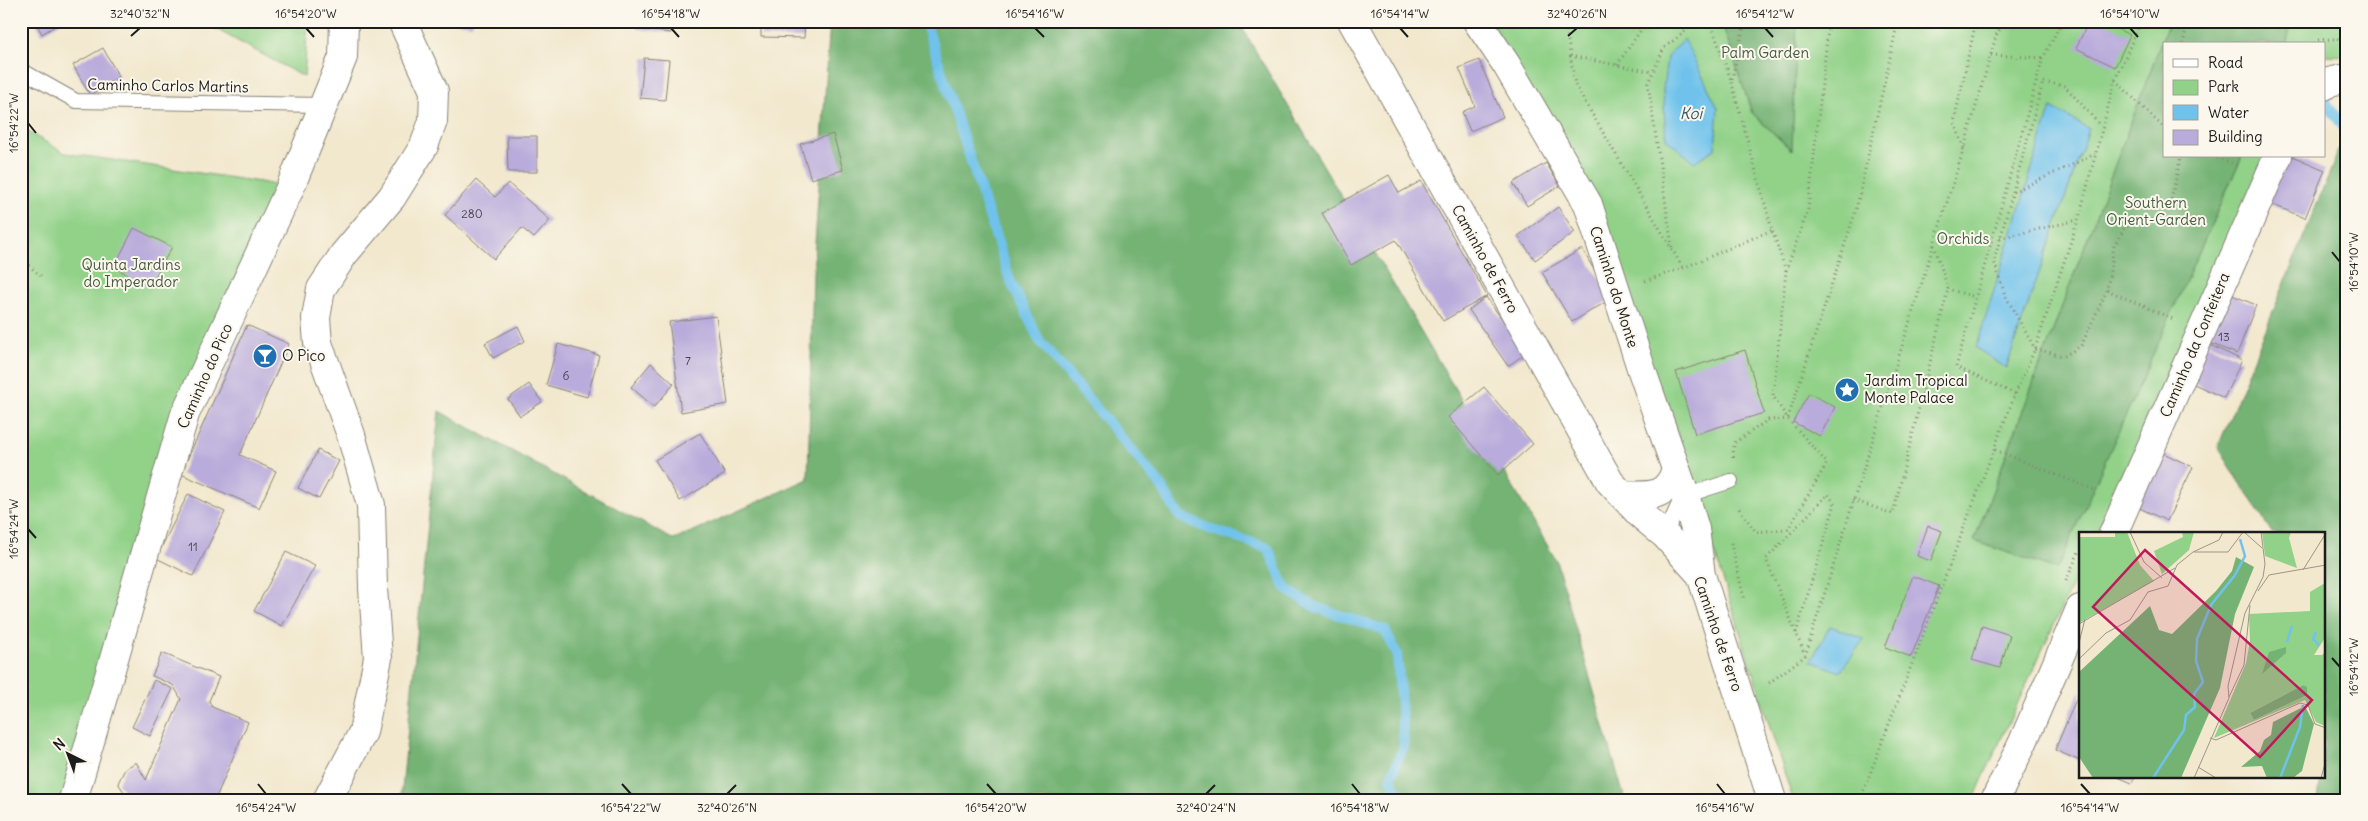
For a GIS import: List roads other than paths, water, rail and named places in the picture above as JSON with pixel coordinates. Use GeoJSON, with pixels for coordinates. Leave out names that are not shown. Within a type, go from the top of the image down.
{"type":"FeatureCollection","features":[{"type":"Feature","properties":{"kind":"street","name":"Caminho do Pico"},"geometry":{"type":"LineString","coordinates":[[73,800],[185,414],[278,215],[343,58],[344,21]]}},
{"type":"Feature","properties":{"kind":"street"},"geometry":{"type":"LineString","coordinates":[[327,800],[363,732],[378,658],[372,588],[371,505],[351,435],[318,343],[316,318],[321,289],[344,254],[392,197],[424,146],[433,121],[434,91],[402,21]]}},
{"type":"Feature","properties":{"kind":"street","name":"Caminho de Ferro"},"geometry":{"type":"LineString","coordinates":[[1352,21],[1610,482],[1640,514],[1665,535],[1701,574],[1772,800]]}},
{"type":"Feature","properties":{"kind":"street","name":"Caminho do Monte"},"geometry":{"type":"LineString","coordinates":[[1477,21],[1506,64],[1588,204],[1695,529],[1701,574]]}},
{"type":"Feature","properties":{"kind":"street"},"geometry":{"type":"LineString","coordinates":[[2326,84],[2347,78]]}},
{"type":"Feature","properties":{"kind":"street","name":"Caminho da Confeitera"},"geometry":{"type":"LineString","coordinates":[[2114,532],[2277,158]]}},
{"type":"Feature","properties":{"kind":"street"},"geometry":{"type":"LineString","coordinates":[[1622,494],[1656,495],[1667,488],[1673,480],[1680,480]]}},
{"type":"Feature","properties":{"kind":"street"},"geometry":{"type":"LineString","coordinates":[[1996,800],[2079,611]]}},
{"type":"Feature","properties":{"kind":"lane","name":"Caminho Carlos Martins"},"geometry":{"type":"LineString","coordinates":[[21,70],[76,101],[323,105]]}},
{"type":"Feature","properties":{"kind":"lane"},"geometry":{"type":"LineString","coordinates":[[1665,535],[1680,480],[1697,492],[1731,480]]}},
{"type":"Feature","properties":{"kind":"water","name":"Koi"},"geometry":{"type":"Polygon","coordinates":[[[1684,39],[1718,108],[1715,149],[1694,162],[1666,139],[1663,90],[1667,57],[1684,39]]]}},
{"type":"Feature","properties":{"kind":"water"},"geometry":{"type":"Polygon","coordinates":[[[2051,107],[2089,129],[2006,368],[1976,348],[2051,107]]]}},
{"type":"Feature","properties":{"kind":"water"},"geometry":{"type":"Polygon","coordinates":[[[1830,626],[1864,639],[1840,672],[1811,661],[1830,626]]]}},
{"type":"Feature","properties":{"kind":"waterway"},"geometry":{"type":"LineString","coordinates":[[925,21],[1010,280],[1039,340],[1159,483],[1180,517],[1268,548],[1286,589],[1315,607],[1385,630],[1397,654],[1404,746],[1391,777],[1396,791],[1413,800]]}},
{"type":"Feature","properties":{"kind":"waterway"},"geometry":{"type":"LineString","coordinates":[[2326,102],[2347,132]]}},
{"type":"Feature","properties":{"kind":"place","name":"O Pico"},"geometry":{"type":"Point","coordinates":[265,356]}},
{"type":"Feature","properties":{"kind":"place","name":"Jardim Tropical Monte Palace"},"geometry":{"type":"Point","coordinates":[1847,390]}},
{"type":"Feature","properties":{"kind":"park label","name":"Palm Garden"},"geometry":{"type":"Point","coordinates":[1765,53]}},
{"type":"Feature","properties":{"kind":"park label","name":"Southern Orient-Garden"},"geometry":{"type":"Point","coordinates":[2156,212]}},
{"type":"Feature","properties":{"kind":"park label","name":"Orchids"},"geometry":{"type":"Point","coordinates":[1963,239]}},
{"type":"Feature","properties":{"kind":"park label","name":"Quinta Jardins do Imperador"},"geometry":{"type":"Point","coordinates":[131,274]}}]}
